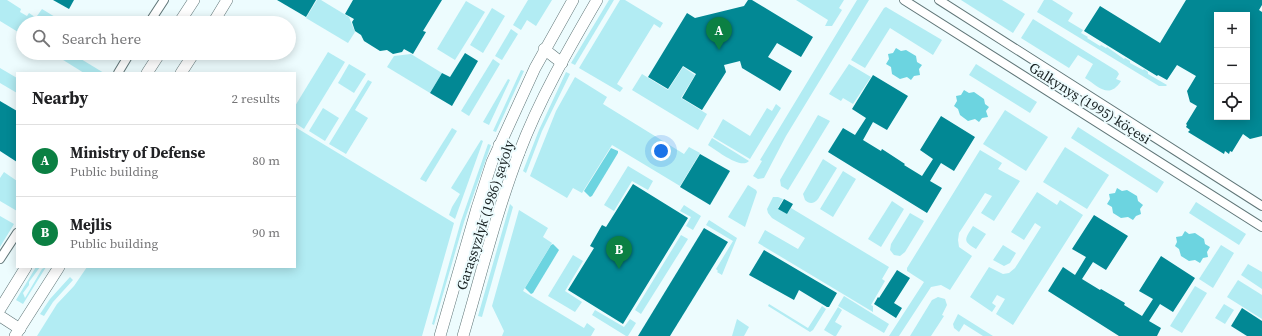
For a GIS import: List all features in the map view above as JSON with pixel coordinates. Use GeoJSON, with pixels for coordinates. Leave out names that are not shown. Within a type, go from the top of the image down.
{"type":"FeatureCollection","features":[{"type":"Feature","properties":{"kind":"main road"},"geometry":{"type":"LineString","coordinates":[[184,16],[194,0]]}},
{"type":"Feature","properties":{"kind":"main road"},"geometry":{"type":"LineString","coordinates":[[217,16],[227,0]]}},
{"type":"Feature","properties":{"kind":"main road","name":"Garaşsyzlyk (1986) şaýoly"},"geometry":{"type":"LineString","coordinates":[[440,336],[477,208],[492,162],[544,49],[573,0]]}},
{"type":"Feature","properties":{"kind":"main road","name":"Garaşsyzlyk (1986) şaýoly"},"geometry":{"type":"LineString","coordinates":[[463,336],[496,219],[519,153],[544,97],[597,0]]}},
{"type":"Feature","properties":{"kind":"main road"},"geometry":{"type":"LineString","coordinates":[[544,49],[562,63]]}},
{"type":"Feature","properties":{"kind":"main road"},"geometry":{"type":"LineString","coordinates":[[148,72],[155,60]]}},
{"type":"Feature","properties":{"kind":"main road"},"geometry":{"type":"LineString","coordinates":[[182,72],[189,60]]}},
{"type":"Feature","properties":{"kind":"main road"},"geometry":{"type":"LineString","coordinates":[[499,145],[519,153]]}},
{"type":"Feature","properties":{"kind":"main road"},"geometry":{"type":"LineString","coordinates":[[0,310],[25,268]]}},
{"type":"Feature","properties":{"kind":"main road"},"geometry":{"type":"LineString","coordinates":[[0,316],[17,332],[58,268]]}},
{"type":"Feature","properties":{"kind":"street"},"geometry":{"type":"LineString","coordinates":[[154,16],[164,0]]}},
{"type":"Feature","properties":{"kind":"street","name":"Galkynyş (1995) köçesi"},"geometry":{"type":"LineString","coordinates":[[904,0],[1262,227]]}},
{"type":"Feature","properties":{"kind":"street","name":"Galkynyş (1995) köçesi"},"geometry":{"type":"LineString","coordinates":[[939,0],[1262,206]]}},
{"type":"Feature","properties":{"kind":"street"},"geometry":{"type":"LineString","coordinates":[[119,72],[126,60]]}},
{"type":"Feature","properties":{"kind":"street"},"geometry":{"type":"LineString","coordinates":[[0,259],[16,235]]}},
{"type":"Feature","properties":{"kind":"shaded area"},"geometry":{"type":"Polygon","coordinates":[[[0,0],[7,0],[21,9],[20,12],[27,16],[16,16],[16,31],[0,21],[0,0]]]}},
{"type":"Feature","properties":{"kind":"shaded area"},"geometry":{"type":"Polygon","coordinates":[[[317,0],[321,0],[349,17],[355,32],[348,43],[306,18],[317,0]]]}},
{"type":"Feature","properties":{"kind":"shaded area"},"geometry":{"type":"Polygon","coordinates":[[[528,0],[552,0],[536,26],[527,20],[521,30],[513,25],[528,0]]]}},
{"type":"Feature","properties":{"kind":"shaded area"},"geometry":{"type":"Polygon","coordinates":[[[609,0],[614,0],[575,65],[571,63],[609,0]]]}},
{"type":"Feature","properties":{"kind":"shaded area"},"geometry":{"type":"Polygon","coordinates":[[[620,0],[625,0],[663,23],[660,28],[654,24],[617,84],[623,88],[620,92],[579,68],[620,0]]]}},
{"type":"Feature","properties":{"kind":"shaded area"},"geometry":{"type":"Polygon","coordinates":[[[796,0],[844,0],[839,8],[842,10],[832,26],[825,26],[828,20],[796,0]]]}},
{"type":"Feature","properties":{"kind":"shaded area"},"geometry":{"type":"Polygon","coordinates":[[[857,0],[869,0],[786,136],[764,178],[758,179],[753,176],[762,161],[760,160],[857,0]]]}},
{"type":"Feature","properties":{"kind":"shaded area"},"geometry":{"type":"Polygon","coordinates":[[[961,0],[1002,0],[1025,14],[1013,33],[961,0]]]}},
{"type":"Feature","properties":{"kind":"shaded area"},"geometry":{"type":"Polygon","coordinates":[[[1044,0],[1052,0],[1073,13],[1068,21],[1083,30],[1081,33],[1088,37],[1087,38],[1100,46],[1107,47],[1124,59],[1125,58],[1130,61],[1130,63],[1143,70],[1144,69],[1148,72],[1148,74],[1167,85],[1159,86],[1037,12],[1044,0]]]}},
{"type":"Feature","properties":{"kind":"shaded area"},"geometry":{"type":"Polygon","coordinates":[[[466,1],[485,12],[455,60],[437,49],[466,1]]]}},
{"type":"Feature","properties":{"kind":"shaded area"},"geometry":{"type":"Polygon","coordinates":[[[886,7],[942,40],[933,55],[890,28],[865,68],[851,60],[886,7]]]}},
{"type":"Feature","properties":{"kind":"shaded area"},"geometry":{"type":"Polygon","coordinates":[[[492,8],[505,16],[483,53],[470,45],[492,8]]]}},
{"type":"Feature","properties":{"kind":"shaded area"},"geometry":{"type":"Polygon","coordinates":[[[42,9],[54,16],[37,16],[42,9]]]}},
{"type":"Feature","properties":{"kind":"shaded area"},"geometry":{"type":"Polygon","coordinates":[[[1033,19],[1117,71],[1119,74],[1116,79],[1121,81],[1117,87],[1108,91],[1103,90],[1085,78],[1093,64],[1078,55],[1069,68],[1021,38],[1033,19]]]}},
{"type":"Feature","properties":{"kind":"shaded area"},"geometry":{"type":"Polygon","coordinates":[[[511,29],[518,34],[502,60],[495,56],[511,29]]]}},
{"type":"Feature","properties":{"kind":"shaded area"},"geometry":{"type":"Polygon","coordinates":[[[896,48],[901,51],[906,50],[916,56],[917,62],[922,65],[919,69],[920,75],[914,76],[911,80],[907,77],[900,79],[892,74],[891,67],[886,64],[889,59],[888,54],[893,53],[896,48]]]}},
{"type":"Feature","properties":{"kind":"shaded area"},"geometry":{"type":"Polygon","coordinates":[[[328,52],[345,62],[304,129],[296,124],[296,104],[328,52]]]}},
{"type":"Feature","properties":{"kind":"shaded area"},"geometry":{"type":"Polygon","coordinates":[[[411,54],[442,73],[430,93],[387,67],[394,56],[411,54]]]}},
{"type":"Feature","properties":{"kind":"shaded area"},"geometry":{"type":"Polygon","coordinates":[[[493,59],[500,64],[469,116],[461,111],[493,59]]]}},
{"type":"Feature","properties":{"kind":"shaded area"},"geometry":{"type":"Polygon","coordinates":[[[63,60],[83,60],[102,72],[82,72],[63,60]]]}},
{"type":"Feature","properties":{"kind":"shaded area"},"geometry":{"type":"Polygon","coordinates":[[[349,64],[366,74],[354,93],[338,83],[349,64]]]}},
{"type":"Feature","properties":{"kind":"shaded area"},"geometry":{"type":"Polygon","coordinates":[[[849,64],[871,77],[853,104],[843,98],[841,101],[829,94],[849,64]]]}},
{"type":"Feature","properties":{"kind":"shaded area"},"geometry":{"type":"Polygon","coordinates":[[[976,64],[1037,102],[1030,113],[969,75],[976,64]]]}},
{"type":"Feature","properties":{"kind":"shaded area"},"geometry":{"type":"Polygon","coordinates":[[[683,67],[695,75],[681,98],[707,114],[698,130],[632,90],[642,74],[668,90],[683,67]]]}},
{"type":"Feature","properties":{"kind":"shaded area"},"geometry":{"type":"Polygon","coordinates":[[[0,68],[16,77],[16,92],[0,83],[0,68]]]}},
{"type":"Feature","properties":{"kind":"shaded area"},"geometry":{"type":"Polygon","coordinates":[[[521,70],[524,71],[496,132],[493,131],[521,70]]]}},
{"type":"Feature","properties":{"kind":"shaded area"},"geometry":{"type":"Polygon","coordinates":[[[566,72],[570,74],[542,131],[526,173],[523,171],[539,130],[566,72]]]}},
{"type":"Feature","properties":{"kind":"shaded area"},"geometry":{"type":"Polygon","coordinates":[[[575,77],[607,97],[603,104],[684,154],[689,147],[700,153],[680,186],[612,145],[582,193],[573,188],[567,198],[530,176],[556,111],[575,77]]]}},
{"type":"Feature","properties":{"kind":"shaded area"},"geometry":{"type":"Polygon","coordinates":[[[508,79],[510,80],[489,125],[483,122],[508,79]]]}},
{"type":"Feature","properties":{"kind":"shaded area"},"geometry":{"type":"Polygon","coordinates":[[[368,80],[372,82],[355,110],[368,118],[346,154],[329,144],[368,80]]]}},
{"type":"Feature","properties":{"kind":"shaded area"},"geometry":{"type":"Polygon","coordinates":[[[964,90],[969,93],[974,92],[984,99],[985,104],[989,107],[986,111],[988,117],[982,118],[979,122],[975,119],[968,121],[960,115],[958,109],[954,106],[957,101],[956,96],[961,95],[964,90]]]}},
{"type":"Feature","properties":{"kind":"shaded area"},"geometry":{"type":"Polygon","coordinates":[[[776,104],[781,108],[750,159],[713,137],[723,119],[750,136],[767,108],[772,111],[776,104]]]}},
{"type":"Feature","properties":{"kind":"shaded area"},"geometry":{"type":"Polygon","coordinates":[[[323,108],[339,118],[325,141],[309,131],[323,108]]]}},
{"type":"Feature","properties":{"kind":"shaded area"},"geometry":{"type":"Polygon","coordinates":[[[1005,110],[1048,137],[1026,171],[983,144],[1005,110]]]}},
{"type":"Feature","properties":{"kind":"shaded area"},"geometry":{"type":"Polygon","coordinates":[[[818,115],[830,121],[788,190],[781,186],[780,180],[818,115]]]}},
{"type":"Feature","properties":{"kind":"shaded area"},"geometry":{"type":"Polygon","coordinates":[[[1078,127],[1164,182],[1157,193],[1071,138],[1078,127]]]}},
{"type":"Feature","properties":{"kind":"shaded area"},"geometry":{"type":"Polygon","coordinates":[[[296,128],[454,223],[422,336],[37,336],[57,304],[74,286],[86,268],[296,268],[296,128]]]}},
{"type":"Feature","properties":{"kind":"shaded area"},"geometry":{"type":"Polygon","coordinates":[[[452,128],[457,131],[426,182],[420,179],[452,128]]]}},
{"type":"Feature","properties":{"kind":"shaded area"},"geometry":{"type":"Polygon","coordinates":[[[712,138],[749,161],[740,163],[722,155],[708,145],[712,138]]]}},
{"type":"Feature","properties":{"kind":"shaded area"},"geometry":{"type":"Polygon","coordinates":[[[481,140],[483,141],[455,219],[449,215],[460,194],[451,188],[481,140]]]}},
{"type":"Feature","properties":{"kind":"shaded area"},"geometry":{"type":"Polygon","coordinates":[[[488,144],[491,145],[464,222],[434,325],[432,324],[461,221],[488,144]]]}},
{"type":"Feature","properties":{"kind":"shaded area"},"geometry":{"type":"Polygon","coordinates":[[[1065,147],[1109,175],[1087,209],[1043,182],[1065,147]]]}},
{"type":"Feature","properties":{"kind":"shaded area"},"geometry":{"type":"Polygon","coordinates":[[[611,148],[618,151],[618,153],[590,197],[584,191],[611,148]]]}},
{"type":"Feature","properties":{"kind":"shaded area"},"geometry":{"type":"Polygon","coordinates":[[[980,150],[1002,163],[998,169],[1020,181],[994,221],[981,213],[992,196],[985,193],[959,233],[959,247],[972,256],[950,290],[941,285],[931,287],[899,336],[889,336],[924,282],[907,271],[907,268],[980,150]]]}},
{"type":"Feature","properties":{"kind":"shaded area"},"geometry":{"type":"Polygon","coordinates":[[[823,159],[837,168],[818,199],[813,203],[808,202],[805,200],[803,194],[823,159]]]}},
{"type":"Feature","properties":{"kind":"shaded area"},"geometry":{"type":"Polygon","coordinates":[[[628,166],[653,181],[648,190],[632,181],[614,211],[604,205],[628,166]]]}},
{"type":"Feature","properties":{"kind":"shaded area"},"geometry":{"type":"Polygon","coordinates":[[[843,171],[856,179],[833,217],[820,209],[843,171]]]}},
{"type":"Feature","properties":{"kind":"shaded area"},"geometry":{"type":"Polygon","coordinates":[[[4,172],[16,180],[16,210],[0,201],[0,178],[4,172]]]}},
{"type":"Feature","properties":{"kind":"shaded area"},"geometry":{"type":"Polygon","coordinates":[[[748,185],[757,192],[745,227],[728,217],[748,185]]]}},
{"type":"Feature","properties":{"kind":"shaded area"},"geometry":{"type":"Polygon","coordinates":[[[1117,188],[1122,191],[1127,190],[1137,196],[1138,201],[1143,205],[1140,209],[1141,214],[1136,216],[1133,220],[1128,217],[1121,218],[1113,213],[1112,207],[1107,204],[1110,199],[1109,194],[1115,193],[1117,188]]]}},
{"type":"Feature","properties":{"kind":"shaded area"},"geometry":{"type":"Polygon","coordinates":[[[1037,192],[1057,205],[1060,200],[1083,215],[1013,325],[996,314],[1005,299],[997,295],[992,303],[996,306],[992,312],[970,297],[989,267],[1003,274],[1009,273],[1015,268],[1041,227],[1035,223],[1024,240],[1011,232],[1037,192]]]}},
{"type":"Feature","properties":{"kind":"shaded area"},"geometry":{"type":"Polygon","coordinates":[[[773,197],[783,199],[778,208],[787,214],[791,208],[889,267],[882,279],[885,281],[871,305],[873,306],[873,312],[758,243],[765,230],[798,249],[805,238],[772,218],[768,213],[767,209],[773,197]]]}},
{"type":"Feature","properties":{"kind":"shaded area"},"geometry":{"type":"Polygon","coordinates":[[[892,201],[904,209],[881,247],[868,239],[892,201]]]}},
{"type":"Feature","properties":{"kind":"shaded area"},"geometry":{"type":"Polygon","coordinates":[[[1196,202],[1246,234],[1239,245],[1189,213],[1196,202]]]}},
{"type":"Feature","properties":{"kind":"shaded area"},"geometry":{"type":"Polygon","coordinates":[[[510,204],[513,207],[482,317],[478,316],[510,204]]]}},
{"type":"Feature","properties":{"kind":"shaded area"},"geometry":{"type":"Polygon","coordinates":[[[684,205],[701,216],[693,230],[686,226],[691,217],[680,211],[684,205]]]}},
{"type":"Feature","properties":{"kind":"shaded area"},"geometry":{"type":"Polygon","coordinates":[[[519,210],[548,228],[543,237],[552,243],[523,291],[584,328],[587,323],[595,329],[591,336],[502,336],[504,331],[492,306],[519,210]]]}},
{"type":"Feature","properties":{"kind":"shaded area"},"geometry":{"type":"Polygon","coordinates":[[[910,213],[924,221],[905,252],[900,256],[894,255],[890,250],[891,244],[910,213]]]}},
{"type":"Feature","properties":{"kind":"shaded area"},"geometry":{"type":"Polygon","coordinates":[[[0,216],[14,224],[0,247],[0,216]]]}},
{"type":"Feature","properties":{"kind":"shaded area"},"geometry":{"type":"Polygon","coordinates":[[[709,220],[737,238],[722,275],[717,272],[718,271],[716,269],[733,241],[706,225],[709,220]]]}},
{"type":"Feature","properties":{"kind":"shaded area"},"geometry":{"type":"Polygon","coordinates":[[[973,226],[986,234],[976,249],[968,244],[966,239],[973,226]]]}},
{"type":"Feature","properties":{"kind":"shaded area"},"geometry":{"type":"Polygon","coordinates":[[[1185,231],[1189,234],[1195,233],[1204,239],[1205,244],[1210,247],[1207,252],[1208,257],[1203,258],[1200,263],[1195,260],[1189,261],[1181,256],[1179,249],[1175,246],[1177,242],[1176,237],[1182,236],[1185,231]]]}},
{"type":"Feature","properties":{"kind":"shaded area"},"geometry":{"type":"Polygon","coordinates":[[[681,235],[688,239],[641,314],[635,310],[681,235]]]}},
{"type":"Feature","properties":{"kind":"shaded area"},"geometry":{"type":"Polygon","coordinates":[[[553,244],[559,250],[531,294],[525,288],[553,244]]]}},
{"type":"Feature","properties":{"kind":"shaded area"},"geometry":{"type":"Polygon","coordinates":[[[1003,245],[1016,253],[1010,263],[1004,266],[993,260],[1003,245]]]}},
{"type":"Feature","properties":{"kind":"shaded area"},"geometry":{"type":"Polygon","coordinates":[[[1221,245],[1234,253],[1213,288],[1199,279],[1221,245]]]}},
{"type":"Feature","properties":{"kind":"shaded area"},"geometry":{"type":"Polygon","coordinates":[[[573,255],[583,261],[565,291],[582,302],[575,312],[548,296],[573,255]]]}},
{"type":"Feature","properties":{"kind":"shaded area"},"geometry":{"type":"Polygon","coordinates":[[[1248,264],[1262,272],[1262,289],[1241,275],[1248,264]]]}},
{"type":"Feature","properties":{"kind":"shaded area"},"geometry":{"type":"Polygon","coordinates":[[[35,268],[39,268],[23,293],[25,298],[42,269],[45,268],[23,304],[16,300],[35,268]]]}},
{"type":"Feature","properties":{"kind":"shaded area"},"geometry":{"type":"Polygon","coordinates":[[[70,277],[73,280],[53,302],[44,316],[40,314],[50,299],[70,277]]]}},
{"type":"Feature","properties":{"kind":"shaded area"},"geometry":{"type":"Polygon","coordinates":[[[1238,280],[1262,295],[1262,319],[1227,297],[1238,280]]]}},
{"type":"Feature","properties":{"kind":"shaded area"},"geometry":{"type":"Polygon","coordinates":[[[1195,286],[1207,293],[1182,333],[1170,326],[1195,286]]]}},
{"type":"Feature","properties":{"kind":"shaded area"},"geometry":{"type":"Polygon","coordinates":[[[844,296],[889,324],[884,333],[838,306],[844,296]]]}},
{"type":"Feature","properties":{"kind":"shaded area"},"geometry":{"type":"Polygon","coordinates":[[[938,297],[945,299],[947,305],[942,315],[944,316],[931,336],[910,336],[932,300],[938,297]]]}},
{"type":"Feature","properties":{"kind":"shaded area"},"geometry":{"type":"Polygon","coordinates":[[[769,304],[808,328],[822,306],[826,309],[813,330],[810,332],[768,306],[769,304]]]}},
{"type":"Feature","properties":{"kind":"shaded area"},"geometry":{"type":"Polygon","coordinates":[[[1224,304],[1234,310],[1225,324],[1215,318],[1224,304]]]}},
{"type":"Feature","properties":{"kind":"shaded area"},"geometry":{"type":"Polygon","coordinates":[[[838,307],[842,310],[835,322],[842,326],[836,336],[834,336],[824,330],[838,307]]]}},
{"type":"Feature","properties":{"kind":"shaded area"},"geometry":{"type":"Polygon","coordinates":[[[595,310],[624,327],[630,319],[636,323],[628,336],[626,336],[592,315],[595,310]]]}},
{"type":"Feature","properties":{"kind":"shaded area"},"geometry":{"type":"Polygon","coordinates":[[[958,314],[993,336],[983,336],[964,324],[959,332],[954,328],[953,324],[958,314]]]}},
{"type":"Feature","properties":{"kind":"shaded area"},"geometry":{"type":"Polygon","coordinates":[[[737,319],[749,327],[744,336],[732,336],[737,319]]]}},
{"type":"Feature","properties":{"kind":"building"},"geometry":{"type":"Polygon","coordinates":[[[53,0],[74,0],[69,9],[53,0]]]}},
{"type":"Feature","properties":{"kind":"building"},"geometry":{"type":"Polygon","coordinates":[[[277,0],[316,0],[306,17],[277,0]]]}},
{"type":"Feature","properties":{"kind":"building"},"geometry":{"type":"Polygon","coordinates":[[[353,0],[442,0],[423,31],[426,32],[413,54],[404,49],[402,52],[393,54],[387,50],[380,51],[364,41],[361,35],[355,31],[352,22],[354,19],[345,14],[353,0]]]}},
{"type":"Feature","properties":{"kind":"building"},"geometry":{"type":"Polygon","coordinates":[[[748,0],[752,0],[813,37],[801,57],[777,43],[768,57],[792,71],[780,91],[742,68],[740,61],[724,65],[726,72],[702,110],[682,98],[696,74],[683,66],[668,89],[648,77],[687,13],[695,18],[744,6],[748,0]]]}},
{"type":"Feature","properties":{"kind":"building"},"geometry":{"type":"Polygon","coordinates":[[[1186,0],[1262,0],[1262,5],[1259,10],[1262,12],[1262,136],[1250,139],[1243,134],[1232,152],[1230,151],[1229,154],[1225,151],[1224,154],[1188,132],[1190,130],[1186,127],[1186,124],[1197,106],[1190,102],[1187,91],[1196,76],[1177,65],[1167,80],[1158,75],[1157,76],[1084,31],[1100,6],[1160,43],[1186,0]]]}},
{"type":"Feature","properties":{"kind":"building"},"geometry":{"type":"Polygon","coordinates":[[[465,53],[478,61],[452,106],[430,93],[442,73],[450,77],[465,53]]]}},
{"type":"Feature","properties":{"kind":"building"},"geometry":{"type":"Polygon","coordinates":[[[873,75],[908,96],[887,130],[873,122],[863,140],[881,151],[882,149],[922,176],[933,159],[920,150],[941,116],[975,137],[954,171],[941,163],[930,181],[942,188],[927,213],[828,152],[843,128],[855,135],[866,118],[852,109],[873,75]]]}},
{"type":"Feature","properties":{"kind":"building"},"geometry":{"type":"Polygon","coordinates":[[[0,101],[16,110],[16,161],[0,151],[0,101]]]}},
{"type":"Feature","properties":{"kind":"building"},"geometry":{"type":"Polygon","coordinates":[[[700,154],[730,171],[710,205],[680,187],[700,154]]]}},
{"type":"Feature","properties":{"kind":"building"},"geometry":{"type":"Polygon","coordinates":[[[633,184],[688,218],[623,324],[568,290],[594,248],[590,246],[602,225],[606,227],[633,184]]]}},
{"type":"Feature","properties":{"kind":"building"},"geometry":{"type":"Polygon","coordinates":[[[784,199],[793,204],[787,214],[778,209],[784,199]]]}},
{"type":"Feature","properties":{"kind":"building"},"geometry":{"type":"Polygon","coordinates":[[[1094,215],[1128,236],[1106,270],[1093,262],[1082,279],[1125,303],[1124,305],[1142,316],[1153,299],[1139,291],[1161,256],[1195,278],[1173,312],[1160,304],[1149,321],[1161,328],[1157,336],[1119,336],[1048,291],[1063,267],[1075,275],[1086,257],[1072,249],[1094,215]]]}},
{"type":"Feature","properties":{"kind":"building"},"geometry":{"type":"Polygon","coordinates":[[[704,228],[728,242],[670,336],[638,336],[704,228]]]}},
{"type":"Feature","properties":{"kind":"building"},"geometry":{"type":"Polygon","coordinates":[[[764,250],[837,293],[829,307],[799,290],[794,300],[749,275],[764,250]]]}},
{"type":"Feature","properties":{"kind":"building"},"geometry":{"type":"Polygon","coordinates":[[[897,270],[910,278],[894,303],[902,308],[896,318],[874,304],[897,270]]]}},
{"type":"Feature","properties":{"kind":"building"},"geometry":{"type":"Polygon","coordinates":[[[1242,308],[1262,321],[1262,336],[1247,336],[1231,326],[1242,308]]]}},
{"type":"Feature","properties":{"kind":"place","name":"Ministry of Defense"},"geometry":{"type":"Point","coordinates":[719,50]}},
{"type":"Feature","properties":{"kind":"place","name":"Mejlis"},"geometry":{"type":"Point","coordinates":[619,269]}}]}
